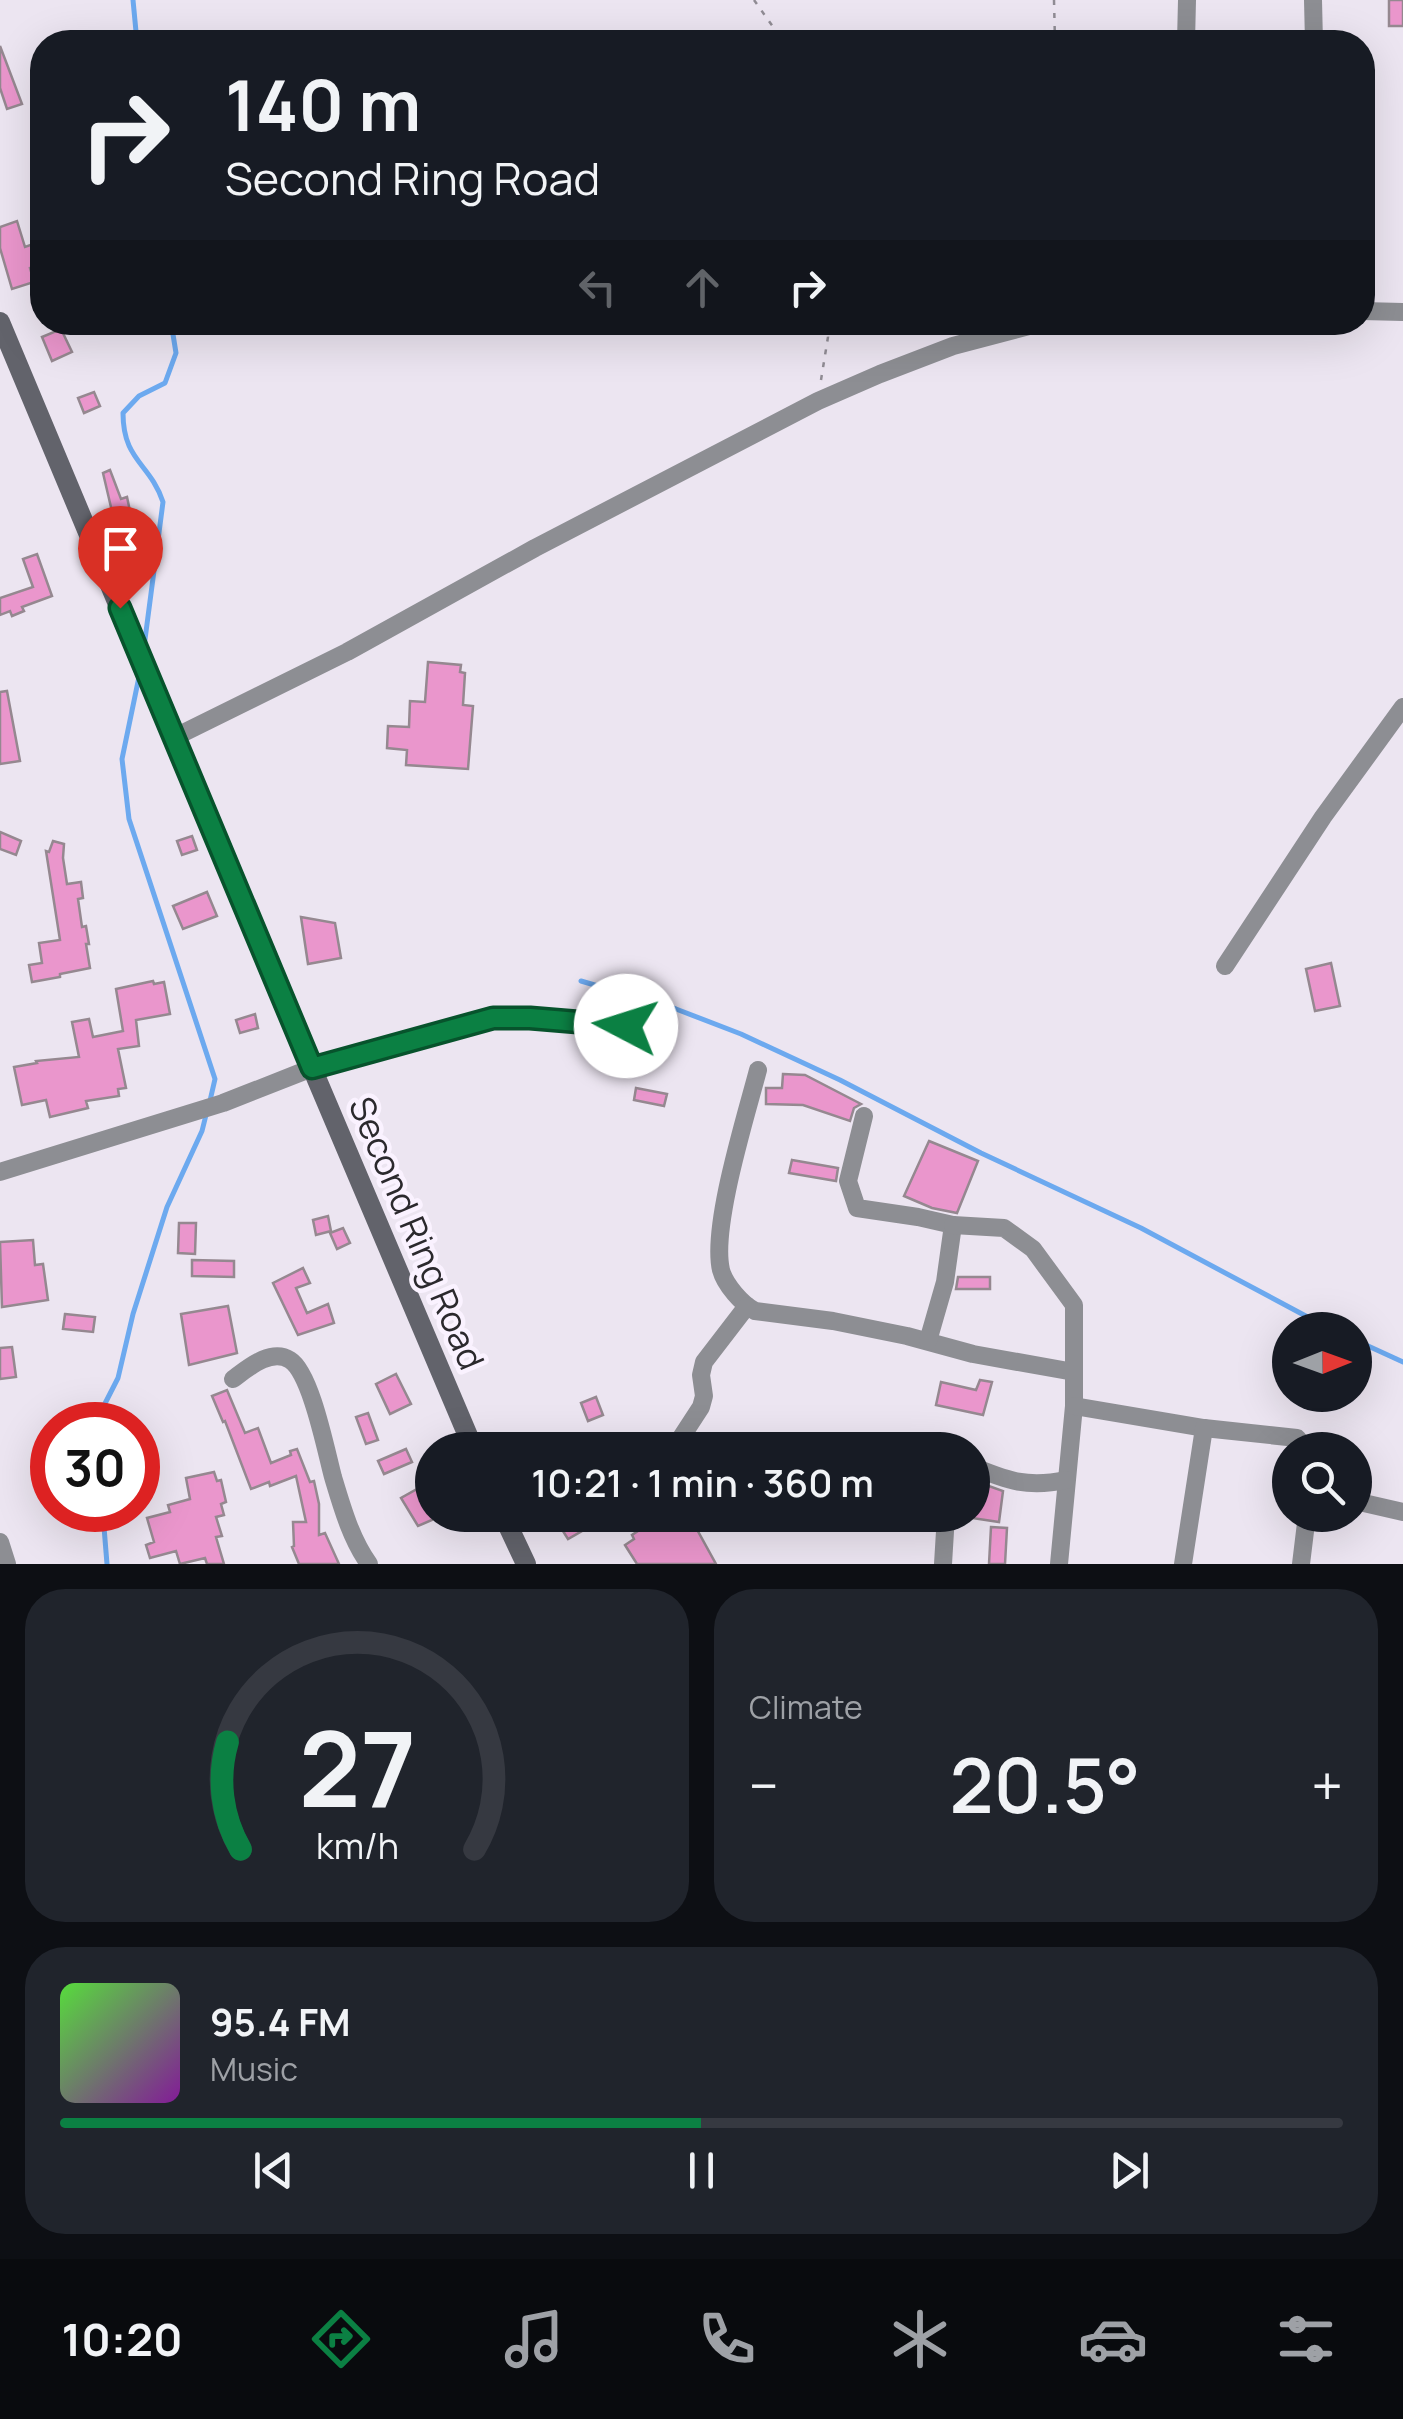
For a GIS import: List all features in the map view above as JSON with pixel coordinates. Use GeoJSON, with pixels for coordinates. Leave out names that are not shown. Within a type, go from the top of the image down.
{"type":"FeatureCollection","features":[{"type":"Feature","properties":{"kind":"main road","name":"Second Ring Road"},"geometry":{"type":"LineString","coordinates":[[0,322],[466,1432]]}},
{"type":"Feature","properties":{"kind":"main road"},"geometry":{"type":"LineString","coordinates":[[510,1532],[521,1562]]}},
{"type":"Feature","properties":{"kind":"street"},"geometry":{"type":"LineString","coordinates":[[1186,0],[1186,30]]}},
{"type":"Feature","properties":{"kind":"street"},"geometry":{"type":"LineString","coordinates":[[1313,0],[1314,30]]}},
{"type":"Feature","properties":{"kind":"street"},"geometry":{"type":"LineString","coordinates":[[1375,311],[1403,312]]}},
{"type":"Feature","properties":{"kind":"street"},"geometry":{"type":"LineString","coordinates":[[175,737],[347,652],[534,548],[818,401],[953,346],[995,335]]}},
{"type":"Feature","properties":{"kind":"street"},"geometry":{"type":"LineString","coordinates":[[1226,966],[1323,817],[1403,706]]}},
{"type":"Feature","properties":{"kind":"street"},"geometry":{"type":"LineString","coordinates":[[0,1172],[223,1102],[312,1068],[493,1018],[626,1026]]}},
{"type":"Feature","properties":{"kind":"street"},"geometry":{"type":"LineString","coordinates":[[758,1070],[728,1190],[720,1257],[722,1273],[747,1306],[756,1311],[833,1321],[973,1354],[1074,1372]]}},
{"type":"Feature","properties":{"kind":"street"},"geometry":{"type":"LineString","coordinates":[[864,1116],[848,1181],[857,1208],[953,1225],[1004,1228],[1033,1249],[1074,1305],[1074,1406],[1058,1564]]}},
{"type":"Feature","properties":{"kind":"street"},"geometry":{"type":"LineString","coordinates":[[928,1341],[945,1282],[953,1225]]}},
{"type":"Feature","properties":{"kind":"street"},"geometry":{"type":"LineString","coordinates":[[685,1432],[701,1407],[704,1362],[747,1306]]}},
{"type":"Feature","properties":{"kind":"street"},"geometry":{"type":"LineString","coordinates":[[234,1379],[268,1358],[279,1356],[292,1361],[305,1380],[344,1511],[360,1551],[370,1564]]}},
{"type":"Feature","properties":{"kind":"street"},"geometry":{"type":"LineString","coordinates":[[1074,1406],[1272,1435]]}},
{"type":"Feature","properties":{"kind":"street"},"geometry":{"type":"LineString","coordinates":[[1183,1564],[1204,1428]]}},
{"type":"Feature","properties":{"kind":"street"},"geometry":{"type":"LineString","coordinates":[[990,1474],[1039,1485],[1066,1480]]}},
{"type":"Feature","properties":{"kind":"street"},"geometry":{"type":"LineString","coordinates":[[1372,1505],[1403,1512]]}},
{"type":"Feature","properties":{"kind":"street"},"geometry":{"type":"LineString","coordinates":[[942,1564],[945,1532]]}},
{"type":"Feature","properties":{"kind":"street"},"geometry":{"type":"LineString","coordinates":[[1301,1564],[1304,1532]]}},
{"type":"Feature","properties":{"kind":"street"},"geometry":{"type":"LineString","coordinates":[[0,1542],[7,1564]]}},
{"type":"Feature","properties":{"kind":"path"},"geometry":{"type":"LineString","coordinates":[[754,0],[776,30]]}},
{"type":"Feature","properties":{"kind":"path"},"geometry":{"type":"LineString","coordinates":[[1054,0],[1055,30]]}},
{"type":"Feature","properties":{"kind":"path"},"geometry":{"type":"LineString","coordinates":[[818,401],[828,335]]}},
{"type":"Feature","properties":{"kind":"building"},"geometry":{"type":"Polygon","coordinates":[[[1389,0],[1403,0],[1403,26],[1389,26],[1389,0]]]}},
{"type":"Feature","properties":{"kind":"building"},"geometry":{"type":"Polygon","coordinates":[[[0,46],[22,104],[7,109],[0,88],[0,46]]]}},
{"type":"Feature","properties":{"kind":"building"},"geometry":{"type":"Polygon","coordinates":[[[17,221],[25,247],[30,245],[30,283],[12,289],[0,248],[0,227],[17,221]]]}},
{"type":"Feature","properties":{"kind":"building"},"geometry":{"type":"Polygon","coordinates":[[[64,335],[72,352],[52,361],[42,337],[64,335]]]}},
{"type":"Feature","properties":{"kind":"building"},"geometry":{"type":"Polygon","coordinates":[[[94,392],[100,406],[84,413],[78,398],[94,392]]]}},
{"type":"Feature","properties":{"kind":"building"},"geometry":{"type":"Polygon","coordinates":[[[110,470],[121,499],[127,497],[140,541],[120,545],[103,473],[110,470]]]}},
{"type":"Feature","properties":{"kind":"building"},"geometry":{"type":"Polygon","coordinates":[[[37,554],[52,596],[22,607],[24,611],[12,616],[10,611],[0,615],[0,598],[33,587],[23,559],[37,554]]]}},
{"type":"Feature","properties":{"kind":"building"},"geometry":{"type":"Polygon","coordinates":[[[428,662],[461,665],[460,672],[465,673],[463,705],[473,706],[468,769],[406,765],[407,750],[387,748],[388,726],[409,727],[410,701],[425,702],[428,662]]]}},
{"type":"Feature","properties":{"kind":"building"},"geometry":{"type":"Polygon","coordinates":[[[7,691],[20,761],[0,764],[0,692],[7,691]]]}},
{"type":"Feature","properties":{"kind":"building"},"geometry":{"type":"Polygon","coordinates":[[[0,832],[21,841],[16,855],[0,849],[0,832]]]}},
{"type":"Feature","properties":{"kind":"building"},"geometry":{"type":"Polygon","coordinates":[[[192,836],[197,850],[182,855],[177,841],[192,836]]]}},
{"type":"Feature","properties":{"kind":"building"},"geometry":{"type":"Polygon","coordinates":[[[53,841],[64,844],[67,884],[81,882],[83,898],[78,899],[82,927],[86,926],[90,968],[32,982],[29,965],[42,963],[39,943],[60,940],[46,851],[49,852],[53,841]]]}},
{"type":"Feature","properties":{"kind":"building"},"geometry":{"type":"Polygon","coordinates":[[[207,892],[217,916],[183,929],[173,906],[207,892]]]}},
{"type":"Feature","properties":{"kind":"building"},"geometry":{"type":"Polygon","coordinates":[[[301,917],[335,923],[341,958],[308,964],[301,917]]]}},
{"type":"Feature","properties":{"kind":"building"},"geometry":{"type":"Polygon","coordinates":[[[1331,963],[1340,1006],[1315,1011],[1306,969],[1331,963]]]}},
{"type":"Feature","properties":{"kind":"building"},"geometry":{"type":"Polygon","coordinates":[[[164,982],[170,1014],[136,1020],[139,1046],[118,1049],[126,1088],[118,1089],[119,1096],[86,1101],[88,1108],[50,1117],[46,1100],[22,1105],[14,1067],[79,1057],[72,1022],[89,1019],[93,1037],[123,1031],[116,989],[164,982]]]}},
{"type":"Feature","properties":{"kind":"building"},"geometry":{"type":"Polygon","coordinates":[[[255,1014],[258,1028],[240,1033],[236,1020],[255,1014]]]}},
{"type":"Feature","properties":{"kind":"building"},"geometry":{"type":"Polygon","coordinates":[[[630,1050],[633,1068],[629,1074],[619,1072],[615,1061],[630,1050]]]}},
{"type":"Feature","properties":{"kind":"building"},"geometry":{"type":"Polygon","coordinates":[[[783,1074],[805,1075],[861,1104],[854,1108],[850,1121],[803,1105],[766,1104],[766,1088],[782,1088],[783,1074]]]}},
{"type":"Feature","properties":{"kind":"building"},"geometry":{"type":"Polygon","coordinates":[[[636,1088],[667,1094],[664,1106],[634,1100],[636,1088]]]}},
{"type":"Feature","properties":{"kind":"building"},"geometry":{"type":"Polygon","coordinates":[[[929,1141],[978,1161],[957,1213],[904,1196],[929,1141]]]}},
{"type":"Feature","properties":{"kind":"building"},"geometry":{"type":"Polygon","coordinates":[[[792,1160],[838,1168],[836,1181],[789,1173],[792,1160]]]}},
{"type":"Feature","properties":{"kind":"building"},"geometry":{"type":"Polygon","coordinates":[[[328,1216],[331,1231],[316,1235],[313,1220],[328,1216]]]}},
{"type":"Feature","properties":{"kind":"building"},"geometry":{"type":"Polygon","coordinates":[[[179,1223],[196,1223],[195,1254],[178,1253],[179,1223]]]}},
{"type":"Feature","properties":{"kind":"building"},"geometry":{"type":"Polygon","coordinates":[[[343,1228],[350,1243],[337,1249],[330,1233],[343,1228]]]}},
{"type":"Feature","properties":{"kind":"building"},"geometry":{"type":"Polygon","coordinates":[[[33,1240],[35,1265],[43,1264],[48,1300],[2,1307],[0,1242],[33,1240]]]}},
{"type":"Feature","properties":{"kind":"building"},"geometry":{"type":"Polygon","coordinates":[[[192,1260],[234,1261],[234,1277],[192,1276],[192,1260]]]}},
{"type":"Feature","properties":{"kind":"building"},"geometry":{"type":"Polygon","coordinates":[[[303,1268],[310,1283],[296,1288],[307,1313],[328,1304],[334,1323],[298,1335],[273,1283],[303,1268]]]}},
{"type":"Feature","properties":{"kind":"building"},"geometry":{"type":"Polygon","coordinates":[[[958,1277],[990,1277],[990,1289],[956,1289],[958,1277]]]}},
{"type":"Feature","properties":{"kind":"building"},"geometry":{"type":"Polygon","coordinates":[[[228,1306],[237,1353],[189,1365],[181,1314],[228,1306]]]}},
{"type":"Feature","properties":{"kind":"building"},"geometry":{"type":"Polygon","coordinates":[[[65,1314],[95,1317],[93,1332],[63,1329],[65,1314]]]}},
{"type":"Feature","properties":{"kind":"building"},"geometry":{"type":"Polygon","coordinates":[[[12,1347],[16,1377],[0,1379],[0,1348],[12,1347]]]}},
{"type":"Feature","properties":{"kind":"building"},"geometry":{"type":"Polygon","coordinates":[[[396,1374],[411,1404],[390,1414],[376,1384],[396,1374]]]}},
{"type":"Feature","properties":{"kind":"building"},"geometry":{"type":"Polygon","coordinates":[[[980,1380],[992,1382],[983,1415],[936,1405],[941,1382],[976,1390],[980,1380]]]}},
{"type":"Feature","properties":{"kind":"building"},"geometry":{"type":"Polygon","coordinates":[[[227,1390],[245,1433],[258,1428],[271,1463],[297,1449],[310,1482],[314,1481],[319,1535],[325,1533],[339,1564],[299,1564],[292,1547],[293,1522],[306,1522],[296,1476],[251,1489],[212,1396],[227,1390]]]}},
{"type":"Feature","properties":{"kind":"building"},"geometry":{"type":"Polygon","coordinates":[[[596,1397],[603,1415],[588,1421],[581,1403],[596,1397]]]}},
{"type":"Feature","properties":{"kind":"building"},"geometry":{"type":"Polygon","coordinates":[[[368,1413],[378,1440],[366,1444],[356,1417],[368,1413]]]}},
{"type":"Feature","properties":{"kind":"building"},"geometry":{"type":"Polygon","coordinates":[[[406,1449],[412,1462],[384,1474],[378,1461],[406,1449]]]}},
{"type":"Feature","properties":{"kind":"building"},"geometry":{"type":"Polygon","coordinates":[[[214,1472],[217,1481],[221,1480],[226,1502],[221,1504],[224,1515],[216,1517],[222,1536],[216,1537],[224,1564],[207,1564],[205,1558],[180,1564],[176,1551],[150,1558],[146,1545],[154,1542],[151,1532],[160,1532],[160,1515],[170,1512],[168,1505],[190,1499],[186,1478],[214,1472]]]}},
{"type":"Feature","properties":{"kind":"building"},"geometry":{"type":"Polygon","coordinates":[[[990,1486],[1003,1491],[999,1522],[990,1521],[990,1486]]]}},
{"type":"Feature","properties":{"kind":"building"},"geometry":{"type":"Polygon","coordinates":[[[415,1490],[415,1521],[401,1498],[415,1490]]]}},
{"type":"Feature","properties":{"kind":"building"},"geometry":{"type":"Polygon","coordinates":[[[991,1527],[1007,1528],[1005,1564],[989,1564],[991,1527]]]}},
{"type":"Feature","properties":{"kind":"building"},"geometry":{"type":"Polygon","coordinates":[[[698,1532],[716,1564],[637,1564],[625,1545],[634,1539],[632,1535],[698,1532]]]}},
{"type":"Feature","properties":{"kind":"waterway"},"geometry":{"type":"LineString","coordinates":[[133,0],[136,30]]}},
{"type":"Feature","properties":{"kind":"waterway"},"geometry":{"type":"LineString","coordinates":[[144,647],[163,502],[127,442],[123,413],[139,396],[165,383],[176,353],[173,335]]}},
{"type":"Feature","properties":{"kind":"waterway"},"geometry":{"type":"LineString","coordinates":[[140,672],[122,759],[129,819],[215,1079],[209,1105]]}},
{"type":"Feature","properties":{"kind":"waterway"},"geometry":{"type":"LineString","coordinates":[[581,981],[676,1009],[741,1034],[1141,1228],[1298,1312]]}},
{"type":"Feature","properties":{"kind":"waterway"},"geometry":{"type":"LineString","coordinates":[[106,1402],[118,1378],[133,1314],[167,1207],[206,1115]]}},
{"type":"Feature","properties":{"kind":"waterway"},"geometry":{"type":"LineString","coordinates":[[1372,1348],[1403,1362]]}},
{"type":"Feature","properties":{"kind":"waterway"},"geometry":{"type":"LineString","coordinates":[[104,1532],[107,1564]]}},
{"type":"Feature","properties":{"kind":"route"},"geometry":{"type":"LineString","coordinates":[[120,608],[312,1068],[493,1018],[626,1026]]}}]}
